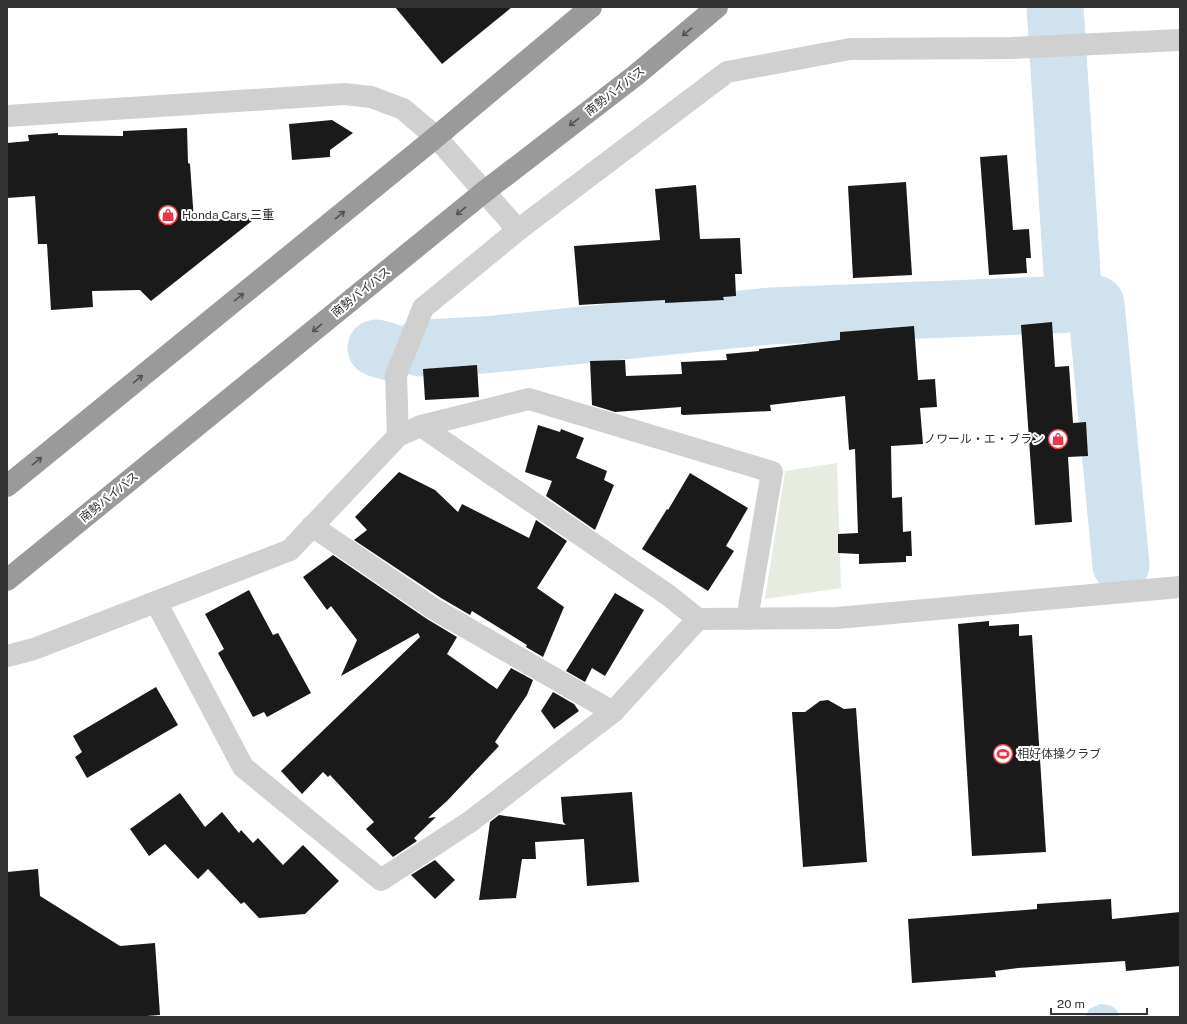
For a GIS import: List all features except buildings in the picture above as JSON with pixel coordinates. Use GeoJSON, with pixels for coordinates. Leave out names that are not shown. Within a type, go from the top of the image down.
{"type":"FeatureCollection","features":[{"type":"Feature","properties":{"kind":"highway"},"geometry":{"type":"LineString","coordinates":[[7,486],[436,137],[591,7]]}},
{"type":"Feature","properties":{"kind":"highway","name":"南勢バイパス"},"geometry":{"type":"LineString","coordinates":[[7,580],[484,192],[636,75],[716,7]]}},
{"type":"Feature","properties":{"kind":"street"},"geometry":{"type":"LineString","coordinates":[[398,436],[396,375],[423,308],[518,230],[727,72],[850,49],[1012,48],[1180,40]]}},
{"type":"Feature","properties":{"kind":"street"},"geometry":{"type":"LineString","coordinates":[[7,116],[345,94],[371,97],[403,109],[436,137],[518,230]]}},
{"type":"Feature","properties":{"kind":"street"},"geometry":{"type":"LineString","coordinates":[[7,656],[34,649],[290,550],[398,436],[421,426],[529,399],[772,472],[747,619]]}},
{"type":"Feature","properties":{"kind":"street"},"geometry":{"type":"LineString","coordinates":[[421,426],[668,595],[698,619],[837,618],[1180,587]]}},
{"type":"Feature","properties":{"kind":"street"},"geometry":{"type":"LineString","coordinates":[[312,526],[434,609],[613,712]]}},
{"type":"Feature","properties":{"kind":"street"},"geometry":{"type":"LineString","coordinates":[[156,602],[243,767],[381,880],[470,821],[613,712],[698,619]]}},
{"type":"Feature","properties":{"kind":"shaded area"},"geometry":{"type":"Polygon","coordinates":[[[837,463],[841,588],[765,599],[785,471],[837,463]]]}},
{"type":"Feature","properties":{"kind":"water"},"geometry":{"type":"Polygon","coordinates":[[[1100,1004],[1115,1008],[1120,1017],[1085,1017],[1089,1009],[1100,1004]]]}},
{"type":"Feature","properties":{"kind":"waterway"},"geometry":{"type":"LineString","coordinates":[[1055,7],[1074,304],[1096,304],[1121,565]]}},
{"type":"Feature","properties":{"kind":"waterway"},"geometry":{"type":"LineString","coordinates":[[420,348],[484,345],[770,316],[1074,304]]}},
{"type":"Feature","properties":{"kind":"waterway"},"geometry":{"type":"LineString","coordinates":[[376,348],[390,352]]}},
{"type":"Feature","properties":{"kind":"place","name":"Honda Cars 三重"},"geometry":{"type":"Point","coordinates":[168,215]}},
{"type":"Feature","properties":{"kind":"place","name":"ノワール・エ・ブラン"},"geometry":{"type":"Point","coordinates":[1058,439]}},
{"type":"Feature","properties":{"kind":"place","name":"相好体操クラブ"},"geometry":{"type":"Point","coordinates":[1003,754]}}]}
